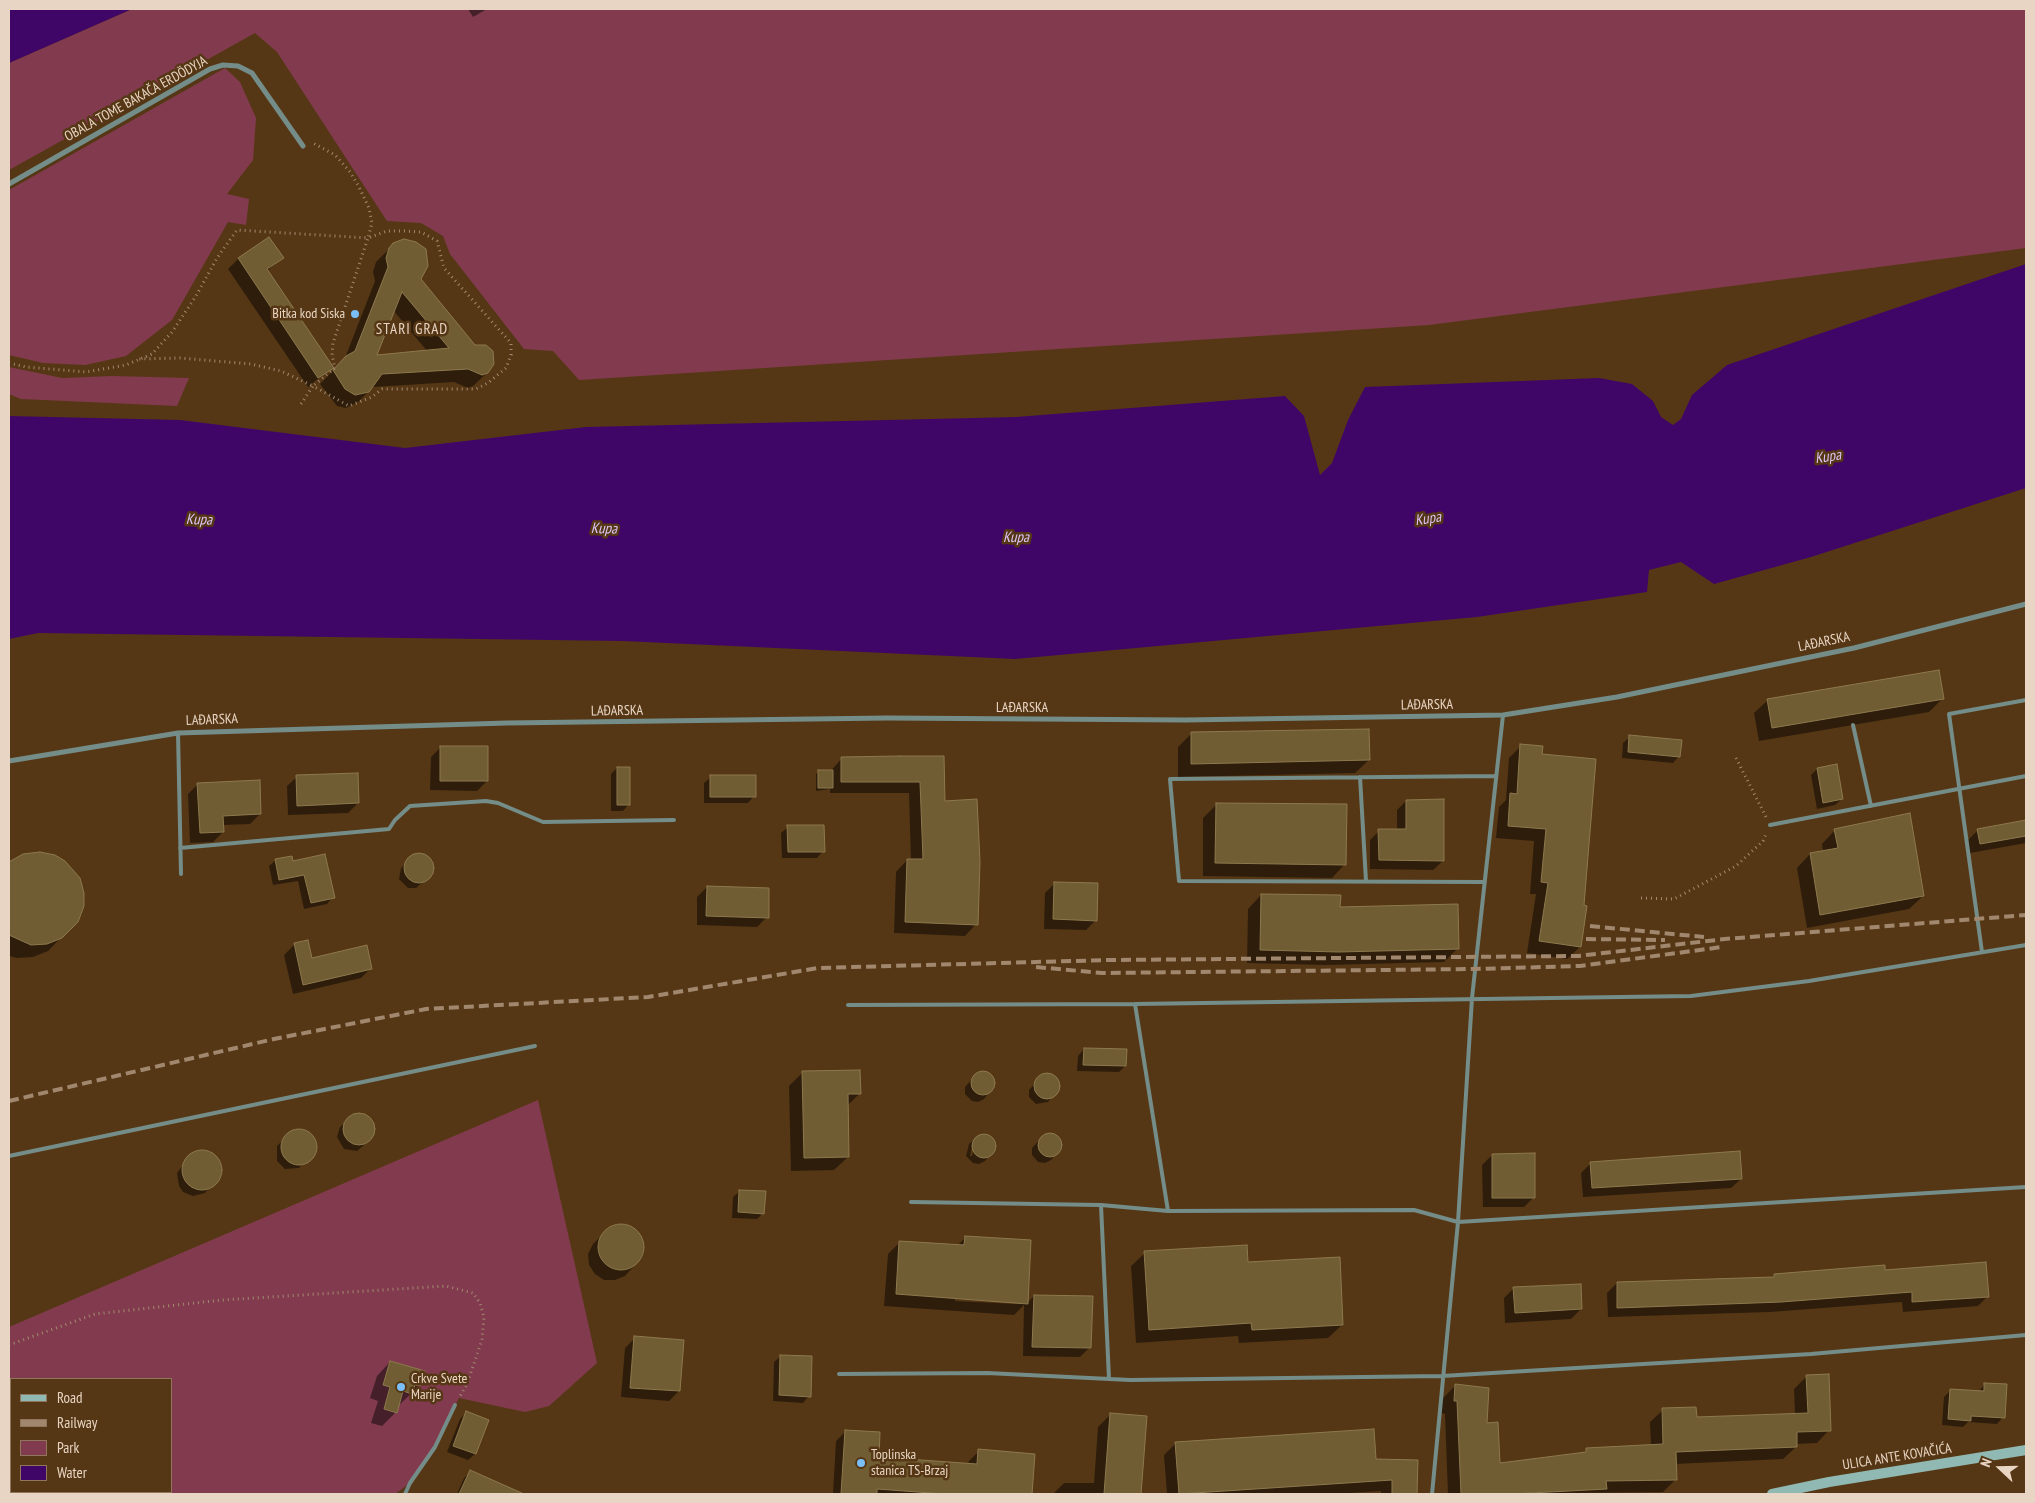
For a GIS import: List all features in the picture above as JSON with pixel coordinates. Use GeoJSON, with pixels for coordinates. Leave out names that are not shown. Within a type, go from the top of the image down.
{"type":"FeatureCollection","features":[{"type":"Feature","properties":{"kind":"main road","name":"ULICA ANTE KOVAČIĆA"},"geometry":{"type":"LineString","coordinates":[[1772,1494],[1829,1482],[2026,1450]]}},
{"type":"Feature","properties":{"kind":"street","name":"OBALA TOME BAKAČA ERDÖDYJA"},"geometry":{"type":"LineString","coordinates":[[9,184],[210,69],[223,65],[238,66],[252,73],[303,146]]}},
{"type":"Feature","properties":{"kind":"street","name":"LAĐARSKA"},"geometry":{"type":"LineString","coordinates":[[9,761],[178,732],[819,719],[1184,720],[1503,715],[1617,697],[1854,648],[2026,604]]}},
{"type":"Feature","properties":{"kind":"lane"},"geometry":{"type":"LineString","coordinates":[[1982,952],[1949,714],[2026,700]]}},
{"type":"Feature","properties":{"kind":"lane"},"geometry":{"type":"LineString","coordinates":[[1432,1494],[1458,1222],[1472,998],[1503,715]]}},
{"type":"Feature","properties":{"kind":"lane"},"geometry":{"type":"LineString","coordinates":[[1853,725],[1871,806]]}},
{"type":"Feature","properties":{"kind":"lane"},"geometry":{"type":"LineString","coordinates":[[178,732],[181,874]]}},
{"type":"Feature","properties":{"kind":"lane"},"geometry":{"type":"LineString","coordinates":[[1485,882],[1179,881],[1170,779],[1496,776]]}},
{"type":"Feature","properties":{"kind":"lane"},"geometry":{"type":"LineString","coordinates":[[1770,825],[2026,776]]}},
{"type":"Feature","properties":{"kind":"lane"},"geometry":{"type":"LineString","coordinates":[[1360,777],[1366,882]]}},
{"type":"Feature","properties":{"kind":"lane"},"geometry":{"type":"LineString","coordinates":[[180,848],[389,829],[410,806],[486,801],[498,803],[543,822],[674,820]]}},
{"type":"Feature","properties":{"kind":"lane"},"geometry":{"type":"LineString","coordinates":[[848,1005],[1135,1004],[1691,996],[1809,981],[2026,945]]}},
{"type":"Feature","properties":{"kind":"lane"},"geometry":{"type":"LineString","coordinates":[[1135,1004],[1168,1211]]}},
{"type":"Feature","properties":{"kind":"lane"},"geometry":{"type":"LineString","coordinates":[[9,1156],[535,1046]]}},
{"type":"Feature","properties":{"kind":"lane"},"geometry":{"type":"LineString","coordinates":[[911,1202],[1101,1205],[1168,1211],[1414,1210],[1458,1222],[2026,1187]]}},
{"type":"Feature","properties":{"kind":"lane"},"geometry":{"type":"LineString","coordinates":[[1101,1205],[1109,1379]]}},
{"type":"Feature","properties":{"kind":"lane"},"geometry":{"type":"LineString","coordinates":[[839,1374],[987,1373],[1109,1379],[1442,1376],[1810,1354],[2026,1336]]}},
{"type":"Feature","properties":{"kind":"lane"},"geometry":{"type":"LineString","coordinates":[[405,1494],[410,1483],[435,1447],[455,1406]]}},
{"type":"Feature","properties":{"kind":"path"},"geometry":{"type":"LineString","coordinates":[[301,404],[314,386],[334,368],[332,355],[334,343],[372,223],[369,208],[350,172],[335,155],[313,143],[303,146]]}},
{"type":"Feature","properties":{"kind":"path"},"geometry":{"type":"LineString","coordinates":[[9,363],[26,367],[86,372],[126,365],[152,354],[172,332],[236,230],[368,238],[387,231],[421,232],[437,241],[444,268],[511,342],[511,355],[506,368],[488,383],[476,389],[382,389],[372,397],[349,406],[314,386],[281,371],[251,364],[180,358],[139,360]]}},
{"type":"Feature","properties":{"kind":"path"},"geometry":{"type":"LineString","coordinates":[[1642,898],[1674,899],[1736,866],[1763,841],[1770,825],[1736,758]]}},
{"type":"Feature","properties":{"kind":"path"},"geometry":{"type":"LineString","coordinates":[[9,1345],[95,1314],[222,1300],[446,1286],[473,1294],[480,1303],[484,1317],[482,1340],[467,1384],[455,1406]]}},
{"type":"Feature","properties":{"kind":"green space"},"geometry":{"type":"Polygon","coordinates":[[[132,9],[2026,9],[2026,248],[1429,325],[579,380],[553,351],[524,349],[450,254],[443,236],[421,223],[387,221],[277,52],[255,33],[9,170],[9,63],[132,9]]]}},
{"type":"Feature","properties":{"kind":"green space"},"geometry":{"type":"Polygon","coordinates":[[[225,68],[240,82],[256,118],[253,160],[227,194],[249,199],[246,225],[228,222],[172,320],[126,356],[85,365],[43,363],[9,355],[9,190],[225,68]]]}},
{"type":"Feature","properties":{"kind":"green space"},"geometry":{"type":"Polygon","coordinates":[[[9,367],[62,378],[112,376],[189,378],[177,406],[21,399],[9,394],[9,367]]]}},
{"type":"Feature","properties":{"kind":"green space"},"geometry":{"type":"Polygon","coordinates":[[[538,1100],[597,1363],[549,1406],[525,1412],[459,1398],[435,1447],[410,1483],[395,1494],[9,1494],[9,1327],[538,1100]],[[390,1361],[383,1385],[390,1387],[384,1409],[397,1413],[403,1391],[412,1394],[415,1385],[420,1386],[425,1371],[390,1361]]]}},
{"type":"Feature","properties":{"kind":"water"},"geometry":{"type":"Polygon","coordinates":[[[9,9],[132,9],[9,63],[9,9]]]}},
{"type":"Feature","properties":{"kind":"water","name":"Kupa"},"geometry":{"type":"Polygon","coordinates":[[[2026,264],[2026,488],[1811,557],[1714,584],[1681,562],[1649,570],[1647,592],[1477,617],[1015,659],[623,641],[38,633],[9,639],[9,416],[180,420],[405,448],[586,427],[1016,417],[1285,396],[1304,416],[1320,475],[1332,463],[1348,420],[1365,387],[1599,378],[1632,384],[1653,401],[1661,417],[1673,425],[1681,419],[1692,395],[1727,365],[2026,264]]]}},
{"type":"Feature","properties":{"kind":"building"},"geometry":{"type":"Polygon","coordinates":[[[269,237],[284,258],[267,269],[334,368],[318,378],[238,258],[269,237]]]}},
{"type":"Feature","properties":{"kind":"building"},"geometry":{"type":"Polygon","coordinates":[[[404,239],[416,242],[426,249],[428,266],[421,279],[475,345],[486,345],[493,351],[494,364],[488,373],[482,375],[468,369],[382,374],[369,392],[355,395],[345,389],[333,370],[346,356],[355,351],[388,267],[386,258],[389,248],[393,243],[404,239]],[[402,292],[377,355],[449,348],[402,292]]]}},
{"type":"Feature","properties":{"kind":"building"},"geometry":{"type":"Polygon","coordinates":[[[1939,670],[1944,699],[1772,728],[1767,699],[1939,670]]]}},
{"type":"Feature","properties":{"kind":"building"},"geometry":{"type":"Polygon","coordinates":[[[1369,729],[1370,760],[1191,764],[1191,732],[1369,729]]]}},
{"type":"Feature","properties":{"kind":"building"},"geometry":{"type":"Polygon","coordinates":[[[1629,735],[1682,740],[1680,757],[1628,752],[1629,735]]]}},
{"type":"Feature","properties":{"kind":"building"},"geometry":{"type":"Polygon","coordinates":[[[1520,744],[1543,746],[1542,754],[1596,759],[1584,905],[1587,906],[1581,947],[1539,941],[1548,883],[1541,882],[1546,829],[1508,826],[1510,793],[1517,794],[1520,744]]]}},
{"type":"Feature","properties":{"kind":"building"},"geometry":{"type":"Polygon","coordinates":[[[440,746],[488,746],[488,781],[440,781],[440,746]]]}},
{"type":"Feature","properties":{"kind":"building"},"geometry":{"type":"Polygon","coordinates":[[[944,756],[945,801],[977,799],[980,862],[978,925],[905,922],[907,859],[923,859],[920,782],[841,782],[841,757],[944,756]]]}},
{"type":"Feature","properties":{"kind":"building"},"geometry":{"type":"Polygon","coordinates":[[[1837,764],[1843,799],[1823,803],[1817,768],[1837,764]]]}},
{"type":"Feature","properties":{"kind":"building"},"geometry":{"type":"Polygon","coordinates":[[[617,767],[630,767],[630,805],[617,805],[617,767]]]}},
{"type":"Feature","properties":{"kind":"building"},"geometry":{"type":"Polygon","coordinates":[[[818,770],[833,770],[833,788],[818,788],[818,770]]]}},
{"type":"Feature","properties":{"kind":"building"},"geometry":{"type":"Polygon","coordinates":[[[358,773],[359,803],[297,806],[296,775],[358,773]]]}},
{"type":"Feature","properties":{"kind":"building"},"geometry":{"type":"Polygon","coordinates":[[[710,775],[756,775],[756,797],[710,797],[710,775]]]}},
{"type":"Feature","properties":{"kind":"building"},"geometry":{"type":"Polygon","coordinates":[[[260,780],[261,814],[223,816],[224,832],[200,833],[197,783],[260,780]]]}},
{"type":"Feature","properties":{"kind":"building"},"geometry":{"type":"Polygon","coordinates":[[[1444,799],[1444,861],[1379,860],[1378,829],[1406,829],[1406,800],[1444,799]]]}},
{"type":"Feature","properties":{"kind":"building"},"geometry":{"type":"Polygon","coordinates":[[[1216,803],[1347,804],[1346,865],[1215,863],[1216,803]]]}},
{"type":"Feature","properties":{"kind":"building"},"geometry":{"type":"Polygon","coordinates":[[[1910,813],[1924,896],[1820,915],[1810,853],[1838,848],[1834,829],[1910,813]]]}},
{"type":"Feature","properties":{"kind":"building"},"geometry":{"type":"Polygon","coordinates":[[[2026,820],[2026,836],[1980,844],[1977,829],[2026,820]]]}},
{"type":"Feature","properties":{"kind":"building"},"geometry":{"type":"Polygon","coordinates":[[[787,825],[824,825],[825,852],[788,852],[787,825]]]}},
{"type":"Feature","properties":{"kind":"building"},"geometry":{"type":"Polygon","coordinates":[[[40,852],[55,855],[65,861],[80,878],[84,893],[84,906],[78,922],[62,938],[47,944],[31,945],[9,935],[9,862],[23,854],[40,852]]]}},
{"type":"Feature","properties":{"kind":"building"},"geometry":{"type":"Polygon","coordinates":[[[419,853],[425,854],[433,862],[433,874],[425,882],[419,883],[413,882],[405,874],[404,868],[405,862],[413,854],[419,853]]]}},
{"type":"Feature","properties":{"kind":"building"},"geometry":{"type":"Polygon","coordinates":[[[325,854],[335,898],[311,903],[304,875],[279,880],[275,859],[292,856],[293,861],[325,854]]]}},
{"type":"Feature","properties":{"kind":"building"},"geometry":{"type":"Polygon","coordinates":[[[1054,882],[1098,883],[1097,921],[1053,919],[1054,882]]]}},
{"type":"Feature","properties":{"kind":"building"},"geometry":{"type":"Polygon","coordinates":[[[707,886],[769,888],[769,918],[706,916],[707,886]]]}},
{"type":"Feature","properties":{"kind":"building"},"geometry":{"type":"Polygon","coordinates":[[[1261,894],[1341,895],[1340,907],[1458,904],[1459,949],[1339,952],[1260,950],[1261,894]]]}},
{"type":"Feature","properties":{"kind":"building"},"geometry":{"type":"Polygon","coordinates":[[[308,940],[312,958],[367,945],[372,969],[303,985],[294,943],[308,940]]]}},
{"type":"Feature","properties":{"kind":"building"},"geometry":{"type":"Polygon","coordinates":[[[1084,1048],[1127,1049],[1126,1066],[1083,1065],[1084,1048]]]}},
{"type":"Feature","properties":{"kind":"building"},"geometry":{"type":"Polygon","coordinates":[[[860,1070],[861,1094],[848,1094],[849,1157],[804,1158],[802,1071],[860,1070]]]}},
{"type":"Feature","properties":{"kind":"building"},"geometry":{"type":"Polygon","coordinates":[[[978,1071],[988,1071],[995,1078],[995,1088],[988,1095],[978,1095],[971,1088],[971,1078],[978,1071]]]}},
{"type":"Feature","properties":{"kind":"building"},"geometry":{"type":"Polygon","coordinates":[[[1047,1073],[1056,1077],[1060,1086],[1056,1095],[1047,1099],[1038,1095],[1034,1086],[1038,1077],[1047,1073]]]}},
{"type":"Feature","properties":{"kind":"building"},"geometry":{"type":"Polygon","coordinates":[[[359,1113],[371,1117],[375,1129],[371,1141],[359,1145],[347,1141],[343,1129],[347,1117],[359,1113]]]}},
{"type":"Feature","properties":{"kind":"building"},"geometry":{"type":"Polygon","coordinates":[[[299,1129],[311,1135],[317,1147],[311,1159],[299,1165],[287,1159],[281,1147],[287,1135],[299,1129]]]}},
{"type":"Feature","properties":{"kind":"building"},"geometry":{"type":"Polygon","coordinates":[[[1045,1133],[1055,1133],[1062,1140],[1062,1150],[1055,1157],[1045,1157],[1038,1150],[1038,1140],[1045,1133]]]}},
{"type":"Feature","properties":{"kind":"building"},"geometry":{"type":"Polygon","coordinates":[[[979,1134],[989,1134],[996,1141],[996,1151],[989,1158],[979,1158],[972,1151],[972,1141],[979,1134]]]}},
{"type":"Feature","properties":{"kind":"building"},"geometry":{"type":"Polygon","coordinates":[[[202,1150],[216,1156],[222,1170],[216,1184],[202,1190],[188,1184],[182,1170],[188,1156],[202,1150]]]}},
{"type":"Feature","properties":{"kind":"building"},"geometry":{"type":"Polygon","coordinates":[[[1740,1151],[1742,1179],[1592,1188],[1590,1162],[1740,1151]]]}},
{"type":"Feature","properties":{"kind":"building"},"geometry":{"type":"Polygon","coordinates":[[[1535,1153],[1535,1198],[1492,1198],[1492,1154],[1535,1153]]]}},
{"type":"Feature","properties":{"kind":"building"},"geometry":{"type":"Polygon","coordinates":[[[739,1190],[766,1191],[764,1214],[738,1212],[739,1190]]]}},
{"type":"Feature","properties":{"kind":"building"},"geometry":{"type":"Polygon","coordinates":[[[626,1224],[638,1230],[643,1238],[643,1256],[638,1264],[630,1269],[616,1270],[604,1264],[599,1256],[598,1242],[604,1230],[612,1225],[626,1224]]]}},
{"type":"Feature","properties":{"kind":"building"},"geometry":{"type":"Polygon","coordinates":[[[965,1236],[1031,1240],[1028,1304],[896,1294],[899,1241],[964,1245],[965,1236]]]}},
{"type":"Feature","properties":{"kind":"building"},"geometry":{"type":"Polygon","coordinates":[[[1247,1245],[1248,1262],[1340,1257],[1343,1325],[1252,1330],[1251,1323],[1149,1330],[1144,1251],[1247,1245]]]}},
{"type":"Feature","properties":{"kind":"building"},"geometry":{"type":"Polygon","coordinates":[[[1986,1262],[1989,1297],[1912,1302],[1912,1292],[1781,1302],[1617,1308],[1617,1282],[1774,1277],[1774,1274],[1885,1265],[1885,1270],[1986,1262]]]}},
{"type":"Feature","properties":{"kind":"building"},"geometry":{"type":"Polygon","coordinates":[[[1581,1284],[1582,1309],[1515,1313],[1513,1287],[1581,1284]]]}},
{"type":"Feature","properties":{"kind":"building"},"geometry":{"type":"Polygon","coordinates":[[[1034,1295],[1093,1296],[1091,1348],[1032,1347],[1034,1295]]]}},
{"type":"Feature","properties":{"kind":"building"},"geometry":{"type":"Polygon","coordinates":[[[634,1336],[684,1340],[680,1391],[630,1388],[634,1336]]]}},
{"type":"Feature","properties":{"kind":"building"},"geometry":{"type":"Polygon","coordinates":[[[780,1355],[812,1356],[811,1397],[779,1395],[780,1355]]]}},
{"type":"Feature","properties":{"kind":"building","name":"Crkve Svete Marije"},"geometry":{"type":"Polygon","coordinates":[[[390,1361],[425,1371],[420,1386],[415,1385],[412,1394],[403,1391],[397,1413],[384,1409],[390,1387],[383,1385],[390,1361]]]}},
{"type":"Feature","properties":{"kind":"building"},"geometry":{"type":"Polygon","coordinates":[[[1829,1374],[1831,1431],[1797,1432],[1797,1447],[1676,1452],[1677,1480],[1606,1481],[1607,1489],[1512,1494],[1461,1494],[1457,1401],[1454,1401],[1455,1384],[1489,1388],[1487,1423],[1498,1422],[1500,1463],[1586,1452],[1586,1448],[1663,1444],[1662,1408],[1696,1407],[1697,1417],[1808,1413],[1806,1375],[1829,1374]]]}},
{"type":"Feature","properties":{"kind":"building"},"geometry":{"type":"Polygon","coordinates":[[[1984,1383],[2007,1384],[2005,1418],[1971,1416],[1971,1421],[1948,1419],[1950,1389],[1984,1391],[1984,1383]]]}},
{"type":"Feature","properties":{"kind":"building"},"geometry":{"type":"Polygon","coordinates":[[[466,1411],[489,1420],[476,1454],[453,1446],[466,1411]]]}},
{"type":"Feature","properties":{"kind":"building"},"geometry":{"type":"Polygon","coordinates":[[[1110,1413],[1147,1416],[1141,1494],[1104,1494],[1110,1413]]]}},
{"type":"Feature","properties":{"kind":"building"},"geometry":{"type":"Polygon","coordinates":[[[1374,1429],[1376,1459],[1418,1460],[1417,1494],[1392,1494],[1392,1480],[1179,1494],[1175,1442],[1374,1429]]]}},
{"type":"Feature","properties":{"kind":"building"},"geometry":{"type":"Polygon","coordinates":[[[845,1430],[880,1432],[879,1457],[977,1464],[978,1449],[1035,1454],[1032,1494],[944,1494],[877,1489],[877,1494],[841,1494],[845,1430]]]}},
{"type":"Feature","properties":{"kind":"building"},"geometry":{"type":"Polygon","coordinates":[[[470,1470],[524,1494],[459,1494],[470,1470]]]}},
{"type":"Feature","properties":{"kind":"railway"},"geometry":{"type":"LineString","coordinates":[[9,1101],[274,1039],[426,1009],[648,997],[818,968],[1109,960],[1578,956],[1725,939],[2026,915]]}},
{"type":"Feature","properties":{"kind":"railway"},"geometry":{"type":"LineString","coordinates":[[1590,926],[1704,937]]}},
{"type":"Feature","properties":{"kind":"railway"},"geometry":{"type":"LineString","coordinates":[[1586,939],[1665,940]]}},
{"type":"Feature","properties":{"kind":"railway"},"geometry":{"type":"LineString","coordinates":[[1036,967],[1102,973],[1580,966],[1722,947]]}},
{"type":"Feature","properties":{"kind":"place","name":"Bitka kod Siska"},"geometry":{"type":"Point","coordinates":[355,314]}},
{"type":"Feature","properties":{"kind":"place","name":"Crkve Svete Marije"},"geometry":{"type":"Point","coordinates":[401,1387]}},
{"type":"Feature","properties":{"kind":"place","name":"Toplinska stanica TS-Brzaj"},"geometry":{"type":"Point","coordinates":[861,1463]}},
{"type":"Feature","properties":{"kind":"district","name":"STARI GRAD"},"geometry":{"type":"Point","coordinates":[412,330]}}]}
